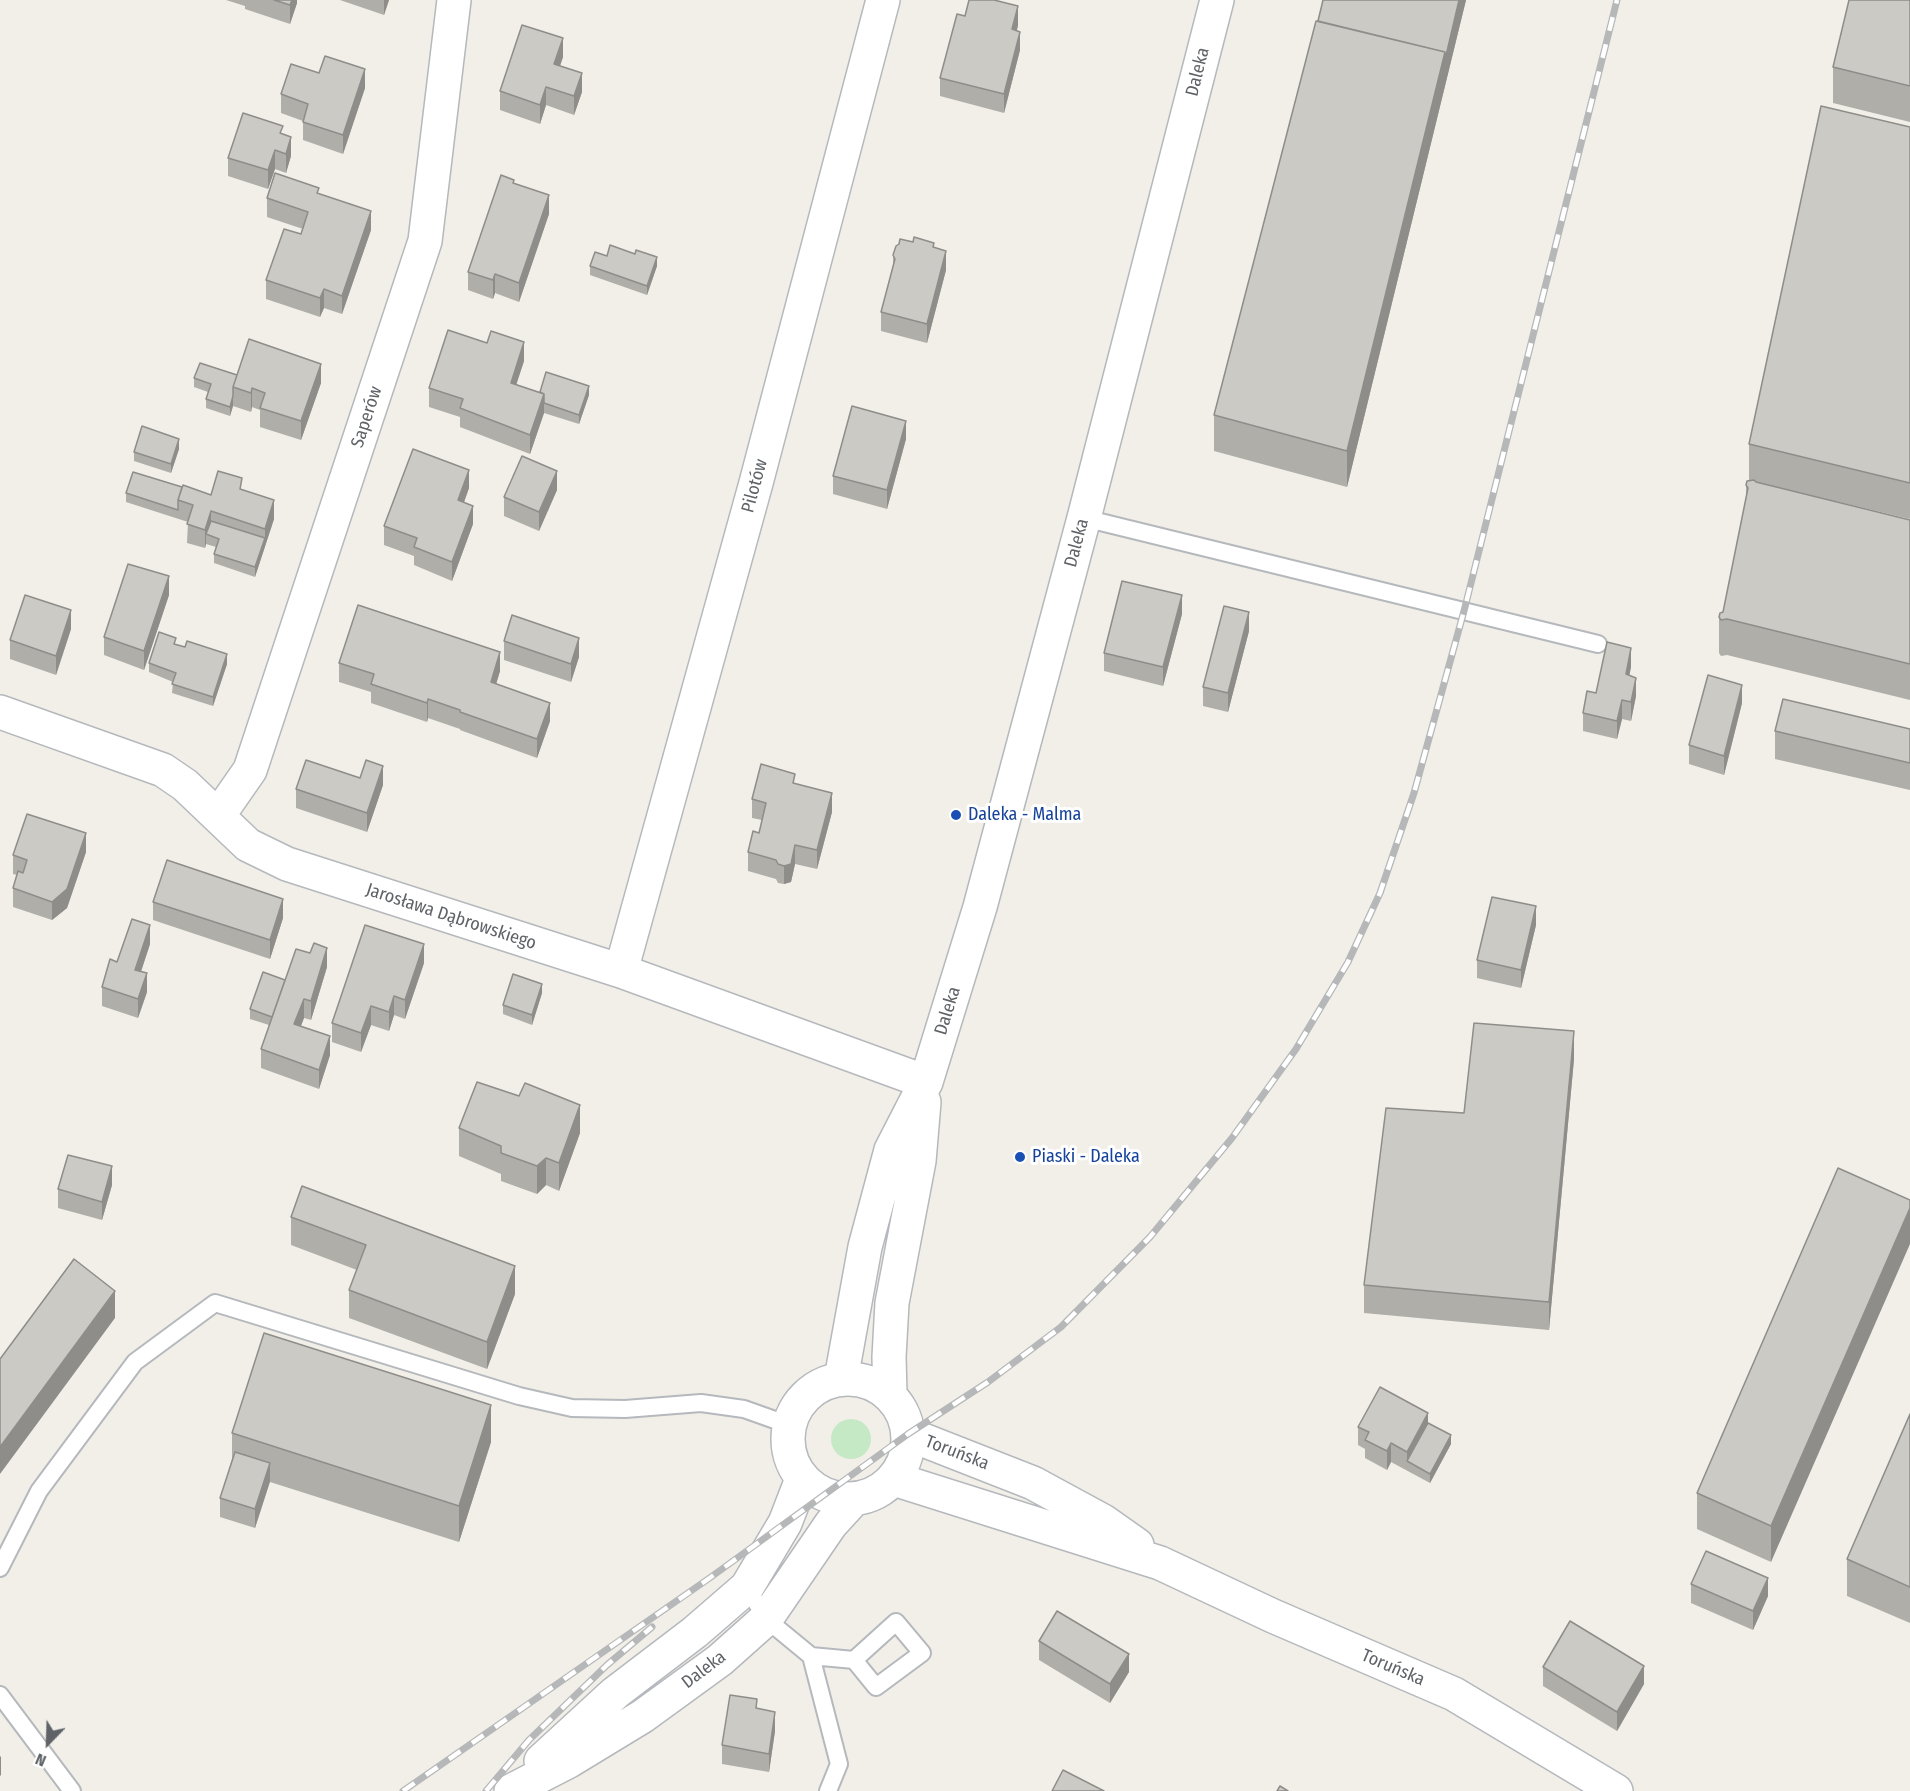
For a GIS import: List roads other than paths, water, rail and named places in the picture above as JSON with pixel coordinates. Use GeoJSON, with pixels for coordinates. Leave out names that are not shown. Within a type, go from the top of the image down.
{"type":"FeatureCollection","features":[{"type":"Feature","properties":{"kind":"street","name":"Saperów"},"geometry":{"type":"LineString","coordinates":[[218,816],[250,770],[425,241],[454,0]]}},
{"type":"Feature","properties":{"kind":"street","name":"Pilotów"},"geometry":{"type":"LineString","coordinates":[[621,971],[756,483],[884,0]]}},
{"type":"Feature","properties":{"kind":"street","name":"Daleka"},"geometry":{"type":"LineString","coordinates":[[841,1379],[865,1247],[891,1150],[926,1082],[980,907],[1084,518],[1217,0]]}},
{"type":"Feature","properties":{"kind":"street","name":"Jarosława Dąbrowskiego"},"geometry":{"type":"LineString","coordinates":[[0,712],[163,770],[185,785],[248,845],[286,864],[621,971],[926,1082]]}},
{"type":"Feature","properties":{"kind":"street","name":"Daleka"},"geometry":{"type":"LineString","coordinates":[[890,1395],[889,1357],[892,1303],[919,1161],[926,1082]]}},
{"type":"Feature","properties":{"kind":"street"},"geometry":{"type":"LineString","coordinates":[[841,1379],[858,1379],[878,1386],[890,1395],[903,1412],[908,1434],[905,1461],[894,1479],[874,1494],[853,1500],[833,1498],[814,1489],[802,1479],[792,1461],[788,1446],[789,1425],[799,1403],[814,1389],[841,1379]]}},
{"type":"Feature","properties":{"kind":"street","name":"Toruńska"},"geometry":{"type":"LineString","coordinates":[[908,1434],[1033,1483],[1103,1521],[1160,1563]]}},
{"type":"Feature","properties":{"kind":"street","name":"Daleka"},"geometry":{"type":"LineString","coordinates":[[510,1791],[615,1693],[695,1632],[747,1587],[785,1523],[802,1479]]}},
{"type":"Feature","properties":{"kind":"street","name":"Toruńska"},"geometry":{"type":"LineString","coordinates":[[894,1479],[1160,1563],[1273,1616],[1454,1694],[1616,1791]]}},
{"type":"Feature","properties":{"kind":"street","name":"Daleka"},"geometry":{"type":"LineString","coordinates":[[510,1791],[569,1761],[643,1716],[720,1660],[766,1619],[831,1524],[853,1500]]}},
{"type":"Feature","properties":{"kind":"lane"},"geometry":{"type":"LineString","coordinates":[[1084,518],[1598,644]]}},
{"type":"Feature","properties":{"kind":"lane"},"geometry":{"type":"LineString","coordinates":[[0,1568],[39,1491],[135,1362],[215,1303],[519,1396],[572,1408],[625,1410],[701,1404],[744,1409],[789,1425]]}},
{"type":"Feature","properties":{"kind":"lane"},"geometry":{"type":"LineString","coordinates":[[747,1587],[766,1619],[811,1656],[854,1660]]}},
{"type":"Feature","properties":{"kind":"lane"},"geometry":{"type":"LineString","coordinates":[[811,1656],[839,1764],[828,1791]]}},
{"type":"Feature","properties":{"kind":"lane"},"geometry":{"type":"LineString","coordinates":[[0,1695],[72,1791]]}},
{"type":"Feature","properties":{"kind":"railway"},"geometry":{"type":"LineString","coordinates":[[403,1791],[711,1577],[908,1434],[988,1382],[1061,1327],[1150,1237],[1232,1138],[1296,1049],[1348,962],[1380,893],[1414,793],[1464,611],[1617,0]]}},
{"type":"Feature","properties":{"kind":"railway"},"geometry":{"type":"LineString","coordinates":[[486,1791],[529,1740],[607,1665],[652,1627]]}},
{"type":"Feature","properties":{"kind":"place","name":"Daleka - Malma"},"geometry":{"type":"Point","coordinates":[956,815]}},
{"type":"Feature","properties":{"kind":"place","name":"Piaski - Daleka"},"geometry":{"type":"Point","coordinates":[1020,1157]}}]}
